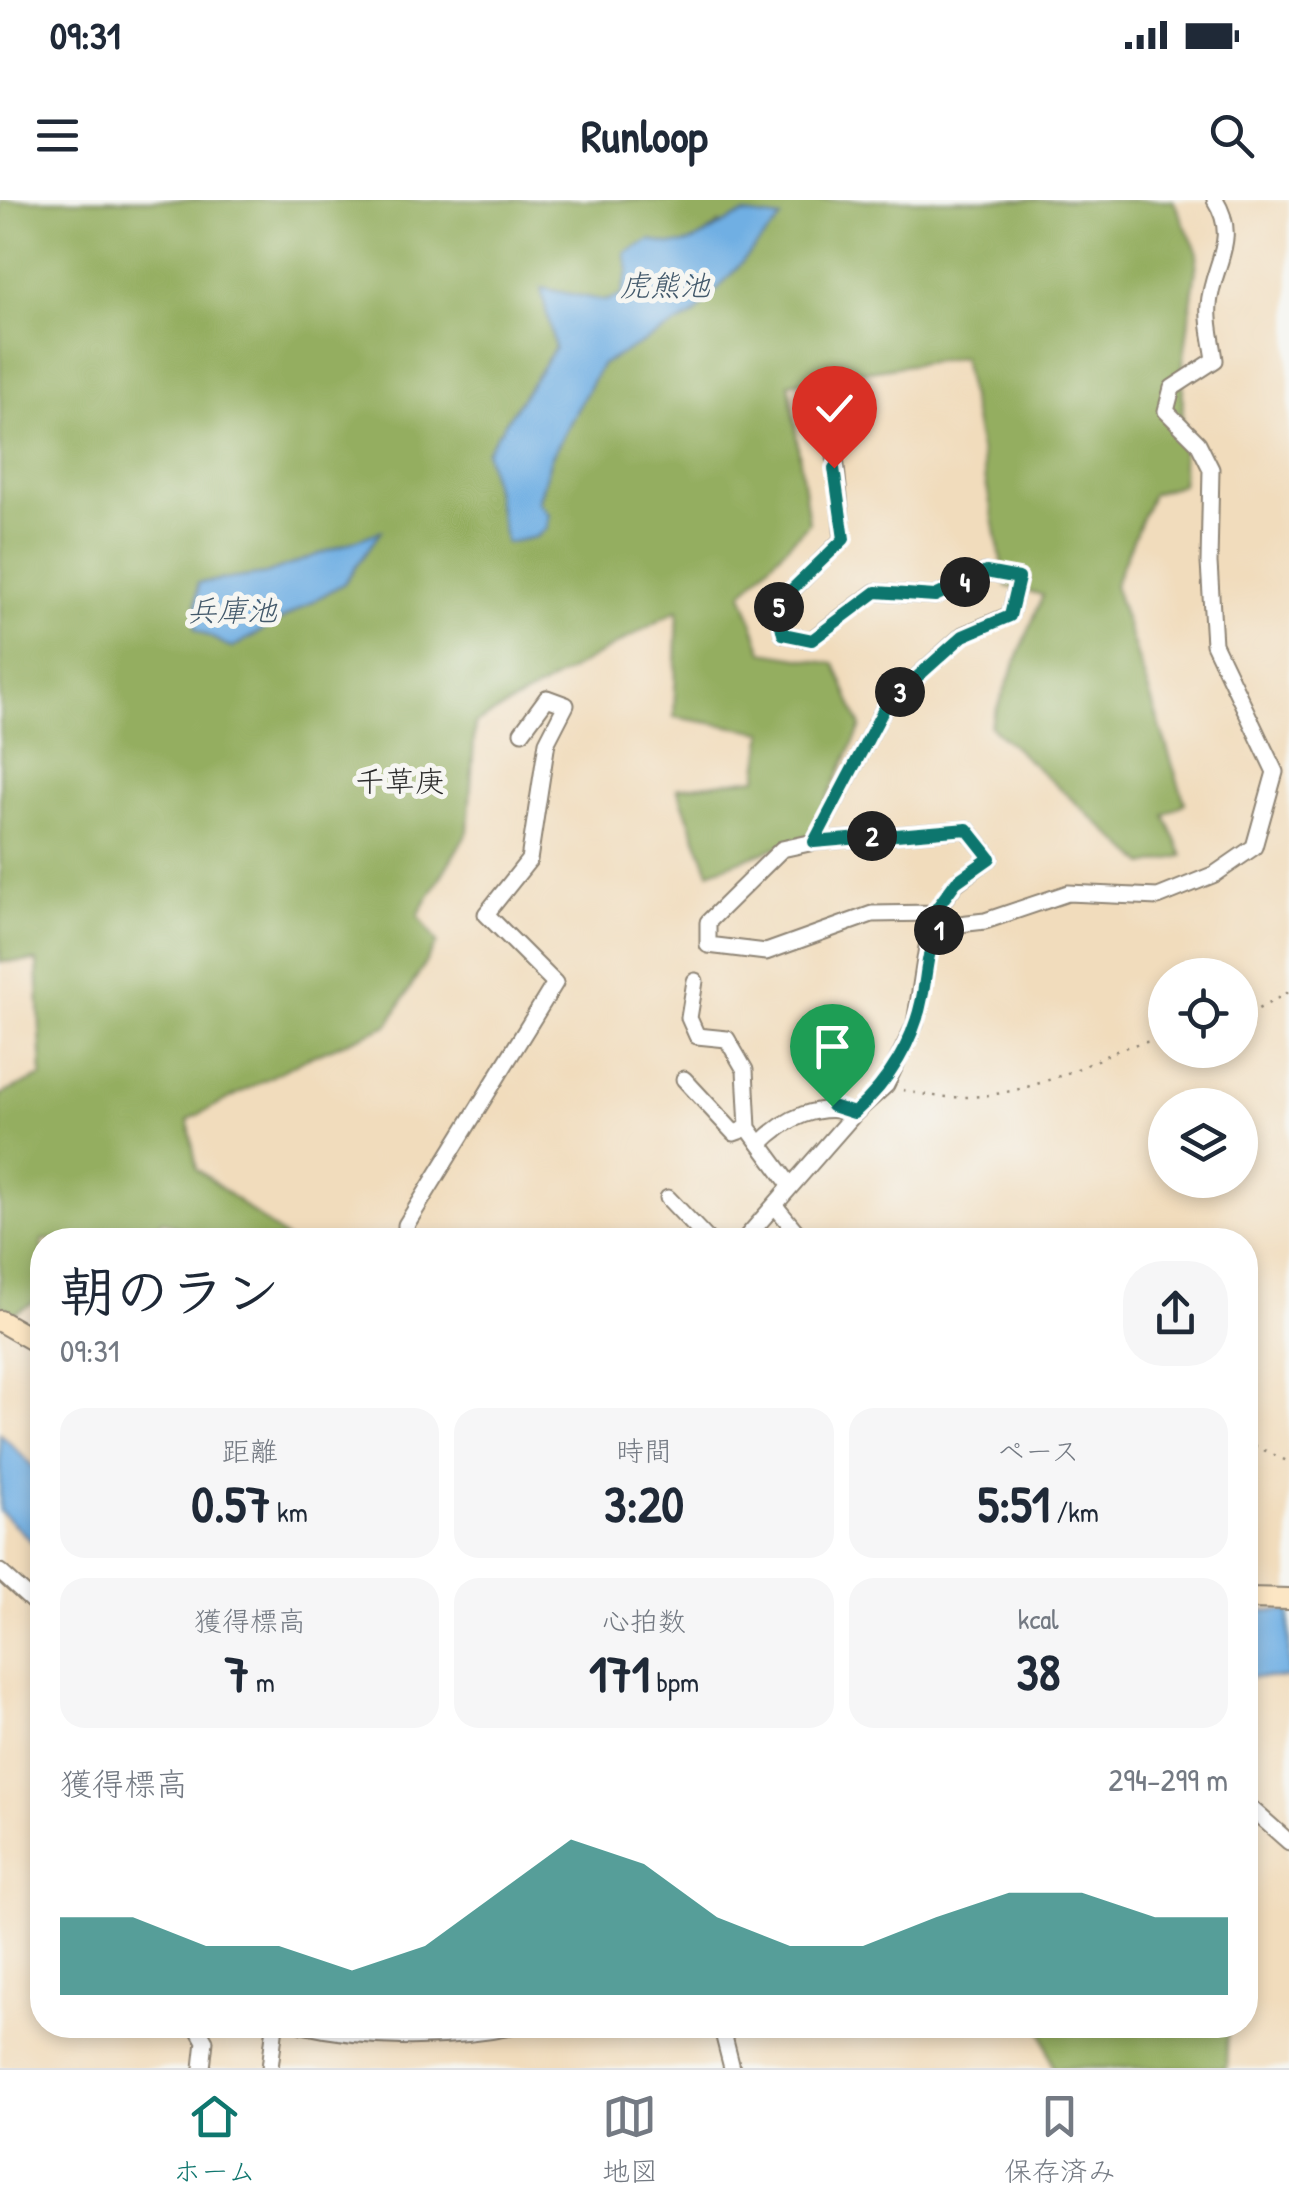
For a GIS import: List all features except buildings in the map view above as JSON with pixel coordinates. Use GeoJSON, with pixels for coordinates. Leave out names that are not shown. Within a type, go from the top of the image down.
{"type":"FeatureCollection","features":[{"type":"Feature","properties":{"kind":"main road"},"geometry":{"type":"LineString","coordinates":[[0,1322],[30,1339]]}},
{"type":"Feature","properties":{"kind":"main road"},"geometry":{"type":"LineString","coordinates":[[1258,1598],[1289,1599]]}},
{"type":"Feature","properties":{"kind":"street"},"geometry":{"type":"LineString","coordinates":[[756,1228],[854,1113],[886,1085],[915,1024],[927,947],[938,920],[956,882],[990,858],[967,829],[814,842],[782,849],[708,922],[708,945],[766,952],[872,914],[938,920],[985,921],[1068,893],[1158,896],[1215,874],[1254,847],[1274,769],[1214,644],[1211,469],[1198,443],[1166,412],[1172,388],[1215,360],[1209,304],[1222,260],[1227,218],[1215,200]]}},
{"type":"Feature","properties":{"kind":"street"},"geometry":{"type":"LineString","coordinates":[[814,842],[886,705],[963,636],[1010,616],[1019,578],[986,572],[935,596],[876,592],[812,640],[783,634],[778,613],[781,600],[844,539],[832,425]]}},
{"type":"Feature","properties":{"kind":"street"},"geometry":{"type":"LineString","coordinates":[[406,1228],[555,982],[486,914],[529,860],[548,742],[566,704],[546,698],[522,732]]}},
{"type":"Feature","properties":{"kind":"street"},"geometry":{"type":"LineString","coordinates":[[1274,769],[1289,759]]}},
{"type":"Feature","properties":{"kind":"street"},"geometry":{"type":"LineString","coordinates":[[695,981],[689,1018],[698,1036],[727,1039],[744,1070],[748,1128],[790,1185]]}},
{"type":"Feature","properties":{"kind":"street"},"geometry":{"type":"LineString","coordinates":[[684,1080],[725,1127],[734,1133],[748,1128]]}},
{"type":"Feature","properties":{"kind":"street"},"geometry":{"type":"LineString","coordinates":[[760,1144],[779,1124],[832,1106],[854,1113]]}},
{"type":"Feature","properties":{"kind":"street"},"geometry":{"type":"LineString","coordinates":[[668,1198],[697,1228]]}},
{"type":"Feature","properties":{"kind":"street"},"geometry":{"type":"LineString","coordinates":[[776,1207],[793,1228]]}},
{"type":"Feature","properties":{"kind":"street"},"geometry":{"type":"LineString","coordinates":[[0,1572],[30,1592]]}},
{"type":"Feature","properties":{"kind":"street"},"geometry":{"type":"LineString","coordinates":[[1258,1815],[1289,1842]]}},
{"type":"Feature","properties":{"kind":"street"},"geometry":{"type":"LineString","coordinates":[[202,2068],[203,2038]]}},
{"type":"Feature","properties":{"kind":"street"},"geometry":{"type":"LineString","coordinates":[[270,2068],[273,2038]]}},
{"type":"Feature","properties":{"kind":"street"},"geometry":{"type":"LineString","coordinates":[[725,2038],[732,2068]]}},
{"type":"Feature","properties":{"kind":"path"},"geometry":{"type":"LineString","coordinates":[[1258,1009],[1289,992]]}},
{"type":"Feature","properties":{"kind":"path"},"geometry":{"type":"LineString","coordinates":[[886,1085],[945,1099],[990,1098],[1079,1068],[1121,1048],[1148,1044]]}},
{"type":"Feature","properties":{"kind":"path"},"geometry":{"type":"LineString","coordinates":[[1258,1447],[1289,1462]]}},
{"type":"Feature","properties":{"kind":"green space"},"geometry":{"type":"Polygon","coordinates":[[[0,200],[1173,200],[1198,253],[1183,364],[1182,484],[1152,494],[1114,585],[1185,803],[1165,815],[1183,856],[1145,865],[990,726],[1043,595],[1006,586],[962,357],[789,383],[809,523],[742,593],[763,652],[835,664],[861,727],[810,835],[709,872],[677,788],[757,778],[764,732],[674,717],[678,610],[475,724],[468,831],[418,915],[437,943],[388,1025],[305,1059],[188,1120],[197,1169],[273,1228],[178,1228],[162,1220],[156,1228],[30,1228],[30,1304],[14,1313],[0,1305],[0,1095],[42,1076],[37,961],[0,962],[0,200]],[[720,223],[689,244],[629,270],[621,296],[605,301],[542,288],[555,348],[486,452],[538,503],[551,458],[601,365],[640,341],[720,223]],[[379,533],[266,574],[198,583],[195,629],[232,648],[344,583],[379,533]]]}},
{"type":"Feature","properties":{"kind":"green space"},"geometry":{"type":"Polygon","coordinates":[[[1044,2038],[1227,2038],[1226,2068],[1053,2068],[1044,2038]]]}},
{"type":"Feature","properties":{"kind":"water","name":"虎熊池"},"geometry":{"type":"Polygon","coordinates":[[[744,214],[781,219],[694,315],[601,365],[551,458],[538,502],[549,515],[547,528],[536,537],[506,543],[486,452],[555,348],[541,288],[605,301],[621,296],[629,270],[625,253],[651,240],[679,245],[690,242],[744,214]]]}},
{"type":"Feature","properties":{"kind":"water","name":"兵庫池"},"geometry":{"type":"Polygon","coordinates":[[[381,531],[344,583],[232,648],[195,629],[198,583],[266,574],[381,531]]]}},
{"type":"Feature","properties":{"kind":"water"},"geometry":{"type":"Polygon","coordinates":[[[0,1433],[30,1464],[30,1540],[0,1511],[0,1433]]]}},
{"type":"Feature","properties":{"kind":"water"},"geometry":{"type":"Polygon","coordinates":[[[1258,1610],[1289,1611],[1289,1678],[1258,1677],[1258,1610]]]}},
{"type":"Feature","properties":{"kind":"district","name":"千草庚"},"geometry":{"type":"Point","coordinates":[400,782]}},
{"type":"Feature","properties":{"kind":"route"},"geometry":{"type":"LineString","coordinates":[[832,1106],[854,1113],[886,1085],[915,1024],[923,994],[927,947],[942,926],[934,912],[956,882],[990,858],[967,829],[814,842],[886,705],[963,636],[981,625],[1010,616],[1017,600],[1019,578],[986,572],[935,596],[876,592],[812,640],[794,640],[783,634],[778,627],[781,600],[844,539],[834,468]]}}]}
